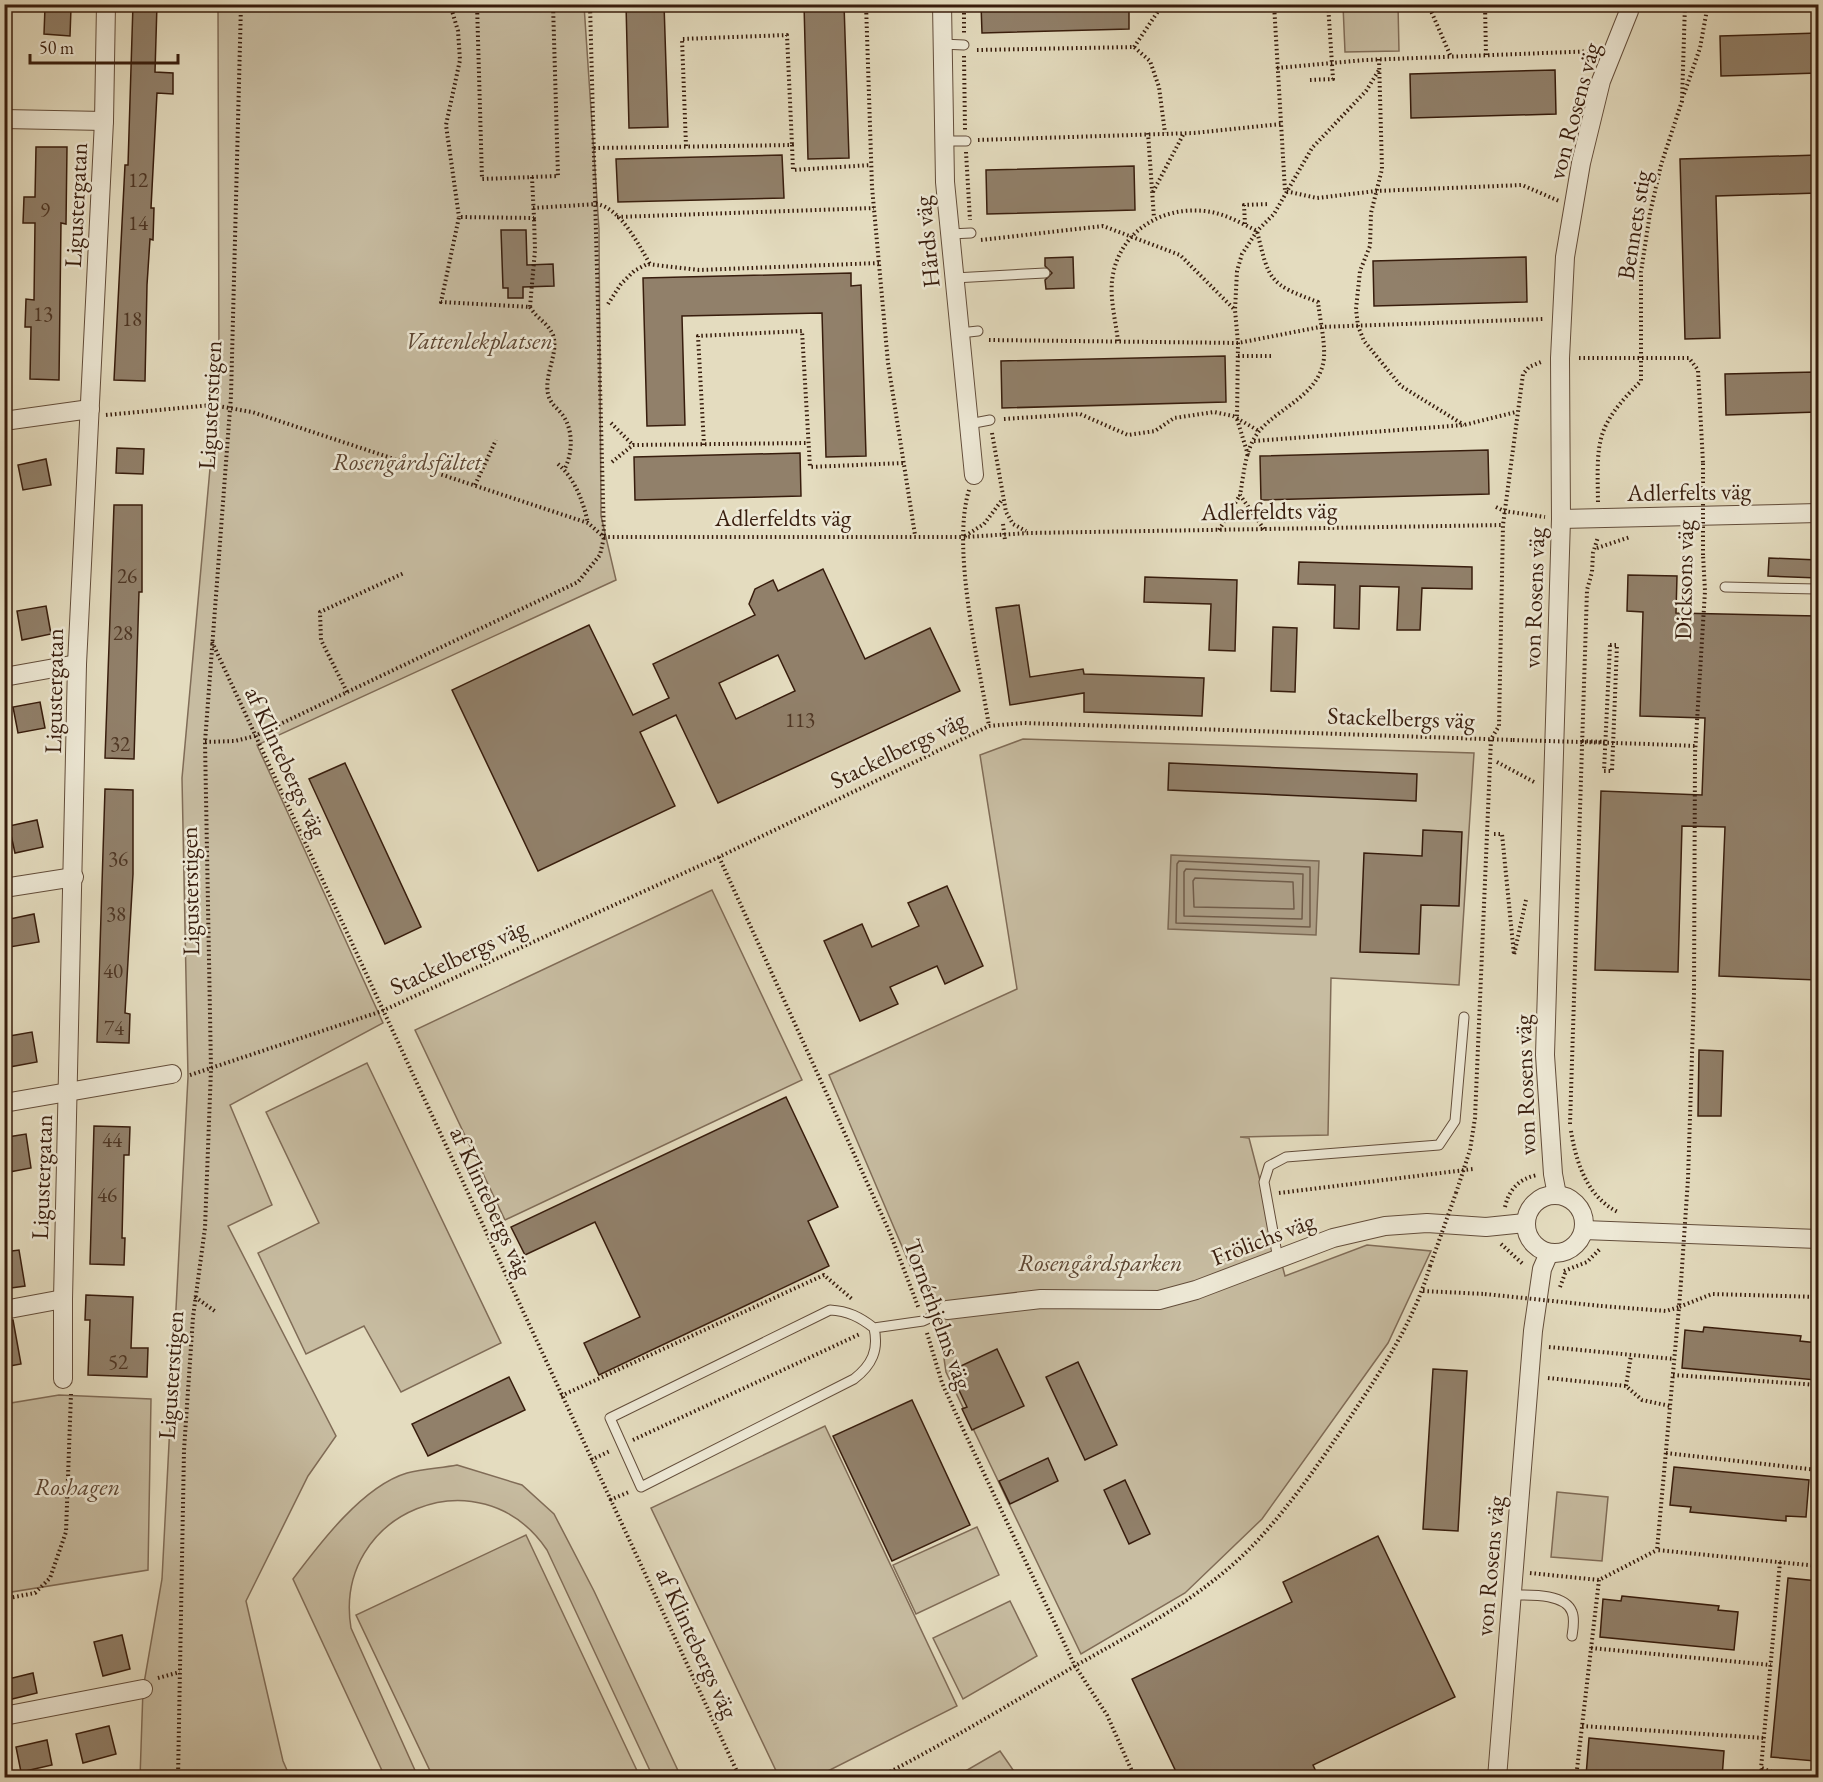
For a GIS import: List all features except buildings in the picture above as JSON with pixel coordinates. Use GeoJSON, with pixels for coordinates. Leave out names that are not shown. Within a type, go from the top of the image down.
{"type":"FeatureCollection","features":[{"type":"Feature","properties":{"kind":"street","name":"Ligustergatan"},"geometry":{"type":"LineString","coordinates":[[63,1379],[77,664],[104,121],[106,4]]}},
{"type":"Feature","properties":{"kind":"street","name":"Hårds väg"},"geometry":{"type":"LineString","coordinates":[[942,4],[943,141],[974,475]]}},
{"type":"Feature","properties":{"kind":"street","name":"von Rosens väg"},"geometry":{"type":"LineString","coordinates":[[1557,1195],[1553,1174],[1545,1055],[1561,519],[1560,358],[1565,257],[1581,163],[1601,81],[1629,11]]}},
{"type":"Feature","properties":{"kind":"street"},"geometry":{"type":"LineString","coordinates":[[4,119],[104,121]]}},
{"type":"Feature","properties":{"kind":"street"},"geometry":{"type":"LineString","coordinates":[[4,421],[90,409]]}},
{"type":"Feature","properties":{"kind":"street","name":"Adlerfelts väg"},"geometry":{"type":"LineString","coordinates":[[1561,519],[1818,513]]}},
{"type":"Feature","properties":{"kind":"street"},"geometry":{"type":"LineString","coordinates":[[4,677],[77,664]]}},
{"type":"Feature","properties":{"kind":"street"},"geometry":{"type":"LineString","coordinates":[[4,888],[74,877]]}},
{"type":"Feature","properties":{"kind":"street"},"geometry":{"type":"LineString","coordinates":[[4,1103],[172,1074]]}},
{"type":"Feature","properties":{"kind":"street"},"geometry":{"type":"LineString","coordinates":[[1557,1195],[1575,1203],[1584,1220],[1584,1230],[1579,1241],[1571,1249],[1546,1261],[1532,1242],[1525,1222],[1527,1213],[1539,1199],[1557,1195]]}},
{"type":"Feature","properties":{"kind":"street","name":"Frölichs väg"},"geometry":{"type":"LineString","coordinates":[[947,1310],[1041,1299],[1159,1300],[1196,1290],[1333,1238],[1385,1227],[1427,1223],[1486,1227],[1525,1222]]}},
{"type":"Feature","properties":{"kind":"street"},"geometry":{"type":"LineString","coordinates":[[1584,1230],[1818,1239]]}},
{"type":"Feature","properties":{"kind":"street","name":"von Rosens väg"},"geometry":{"type":"LineString","coordinates":[[1497,1778],[1533,1331],[1546,1261]]}},
{"type":"Feature","properties":{"kind":"street"},"geometry":{"type":"LineString","coordinates":[[4,1310],[63,1299]]}},
{"type":"Feature","properties":{"kind":"street"},"geometry":{"type":"LineString","coordinates":[[4,1716],[143,1689]]}},
{"type":"Feature","properties":{"kind":"lane"},"geometry":{"type":"LineString","coordinates":[[942,44],[967,47]]}},
{"type":"Feature","properties":{"kind":"lane"},"geometry":{"type":"LineString","coordinates":[[943,141],[966,141]]}},
{"type":"Feature","properties":{"kind":"lane"},"geometry":{"type":"LineString","coordinates":[[950,234],[971,237]]}},
{"type":"Feature","properties":{"kind":"lane"},"geometry":{"type":"LineString","coordinates":[[954,278],[1045,273]]}},
{"type":"Feature","properties":{"kind":"lane"},"geometry":{"type":"LineString","coordinates":[[960,333],[979,336]]}},
{"type":"Feature","properties":{"kind":"lane"},"geometry":{"type":"LineString","coordinates":[[969,424],[990,420]]}},
{"type":"Feature","properties":{"kind":"lane"},"geometry":{"type":"LineString","coordinates":[[1725,587],[1818,589]]}},
{"type":"Feature","properties":{"kind":"lane"},"geometry":{"type":"LineString","coordinates":[[1278,1259],[1264,1182],[1269,1166],[1286,1157],[1439,1145],[1455,1121],[1464,1017]]}},
{"type":"Feature","properties":{"kind":"lane"},"geometry":{"type":"LineString","coordinates":[[830,1310],[844,1311],[860,1317],[874,1328],[877,1342],[873,1357],[866,1370],[854,1379],[641,1487],[623,1445],[610,1418],[830,1310]]}},
{"type":"Feature","properties":{"kind":"lane"},"geometry":{"type":"LineString","coordinates":[[874,1328],[923,1321],[947,1310]]}},
{"type":"Feature","properties":{"kind":"lane"},"geometry":{"type":"LineString","coordinates":[[1512,1595],[1558,1599],[1567,1605],[1572,1612],[1572,1636]]}},
{"type":"Feature","properties":{"kind":"path","name":"Ligusterstigen"},"geometry":{"type":"LineString","coordinates":[[178,1778],[183,1450],[195,1297],[205,1228],[212,1070],[206,742],[211,641],[230,408],[241,4]]}},
{"type":"Feature","properties":{"kind":"path"},"geometry":{"type":"LineString","coordinates":[[450,4],[458,31],[460,60],[446,125],[451,175],[459,217],[441,302],[530,307]]}},
{"type":"Feature","properties":{"kind":"path"},"geometry":{"type":"LineString","coordinates":[[477,4],[482,178],[558,176],[553,4]]}},
{"type":"Feature","properties":{"kind":"path"},"geometry":{"type":"LineString","coordinates":[[206,742],[235,741],[255,736],[578,582],[600,555],[604,537],[590,4]]}},
{"type":"Feature","properties":{"kind":"path"},"geometry":{"type":"LineString","coordinates":[[866,4],[871,165],[888,363],[915,535]]}},
{"type":"Feature","properties":{"kind":"path"},"geometry":{"type":"LineString","coordinates":[[1134,47],[1163,4]]}},
{"type":"Feature","properties":{"kind":"path"},"geometry":{"type":"LineString","coordinates":[[1274,4],[1285,190]]}},
{"type":"Feature","properties":{"kind":"path"},"geometry":{"type":"LineString","coordinates":[[1310,80],[1333,79],[1328,4]]}},
{"type":"Feature","properties":{"kind":"path"},"geometry":{"type":"LineString","coordinates":[[1428,4],[1451,57]]}},
{"type":"Feature","properties":{"kind":"path"},"geometry":{"type":"LineString","coordinates":[[1485,4],[1486,56]]}},
{"type":"Feature","properties":{"kind":"path","name":"Bennets stig"},"geometry":{"type":"LineString","coordinates":[[1682,101],[1685,4]]}},
{"type":"Feature","properties":{"kind":"path","name":"Bennets stig"},"geometry":{"type":"LineString","coordinates":[[1598,502],[1597,448],[1605,426],[1615,410],[1641,381],[1641,272],[1650,213],[1661,165],[1700,48],[1708,4]]}},
{"type":"Feature","properties":{"kind":"path"},"geometry":{"type":"LineString","coordinates":[[686,146],[682,39],[788,35],[793,170],[871,165]]}},
{"type":"Feature","properties":{"kind":"path"},"geometry":{"type":"LineString","coordinates":[[967,47],[1134,47],[1150,61],[1159,87],[1165,133]]}},
{"type":"Feature","properties":{"kind":"path"},"geometry":{"type":"LineString","coordinates":[[1277,68],[1379,59],[1596,51]]}},
{"type":"Feature","properties":{"kind":"path"},"geometry":{"type":"LineString","coordinates":[[1379,59],[1382,169],[1371,213],[1370,246],[1360,271],[1356,309],[1358,326],[1364,341],[1401,386],[1464,425]]}},
{"type":"Feature","properties":{"kind":"path"},"geometry":{"type":"LineString","coordinates":[[1248,455],[1237,419],[1238,343],[1235,310],[1237,271],[1242,254],[1257,231],[1274,214],[1285,190],[1312,148],[1366,91],[1379,70]]}},
{"type":"Feature","properties":{"kind":"path"},"geometry":{"type":"LineString","coordinates":[[966,141],[1184,133],[1281,124]]}},
{"type":"Feature","properties":{"kind":"path"},"geometry":{"type":"LineString","coordinates":[[1148,133],[1154,218]]}},
{"type":"Feature","properties":{"kind":"path"},"geometry":{"type":"LineString","coordinates":[[1153,193],[1184,133]]}},
{"type":"Feature","properties":{"kind":"path"},"geometry":{"type":"LineString","coordinates":[[594,148],[792,145]]}},
{"type":"Feature","properties":{"kind":"path"},"geometry":{"type":"LineString","coordinates":[[532,177],[535,250],[530,307],[549,328],[554,338],[554,354],[547,378],[548,394],[567,422],[571,447],[570,460],[564,470]]}},
{"type":"Feature","properties":{"kind":"path"},"geometry":{"type":"LineString","coordinates":[[1285,190],[1317,198],[1376,191],[1522,185],[1562,202]]}},
{"type":"Feature","properties":{"kind":"path"},"geometry":{"type":"LineString","coordinates":[[533,208],[597,204],[606,206],[617,217],[651,264]]}},
{"type":"Feature","properties":{"kind":"path"},"geometry":{"type":"LineString","coordinates":[[1245,225],[1244,205],[1269,204]]}},
{"type":"Feature","properties":{"kind":"path"},"geometry":{"type":"LineString","coordinates":[[617,217],[874,208]]}},
{"type":"Feature","properties":{"kind":"path"},"geometry":{"type":"LineString","coordinates":[[1118,341],[1112,282],[1118,258],[1131,236],[1154,218],[1180,212],[1206,211],[1257,231],[1265,264],[1272,281],[1288,291],[1318,302],[1324,358],[1315,381],[1300,399],[1259,430],[1248,455],[1240,495],[1219,530]]}},
{"type":"Feature","properties":{"kind":"path"},"geometry":{"type":"LineString","coordinates":[[459,217],[534,218]]}},
{"type":"Feature","properties":{"kind":"path"},"geometry":{"type":"LineString","coordinates":[[971,237],[1103,226],[1180,255],[1235,310]]}},
{"type":"Feature","properties":{"kind":"path"},"geometry":{"type":"LineString","coordinates":[[608,304],[634,271],[651,264],[699,270],[879,263]]}},
{"type":"Feature","properties":{"kind":"path"},"geometry":{"type":"LineString","coordinates":[[979,336],[1238,343],[1320,327],[1547,319]]}},
{"type":"Feature","properties":{"kind":"path"},"geometry":{"type":"LineString","coordinates":[[704,445],[698,336],[802,331],[810,467],[903,463]]}},
{"type":"Feature","properties":{"kind":"path"},"geometry":{"type":"LineString","coordinates":[[1238,356],[1274,356]]}},
{"type":"Feature","properties":{"kind":"path","name":"Dicksons väg"},"geometry":{"type":"LineString","coordinates":[[1640,359],[1689,358],[1698,370],[1703,463],[1705,591],[1696,746],[1694,993],[1688,1179],[1657,1550]]}},
{"type":"Feature","properties":{"kind":"path"},"geometry":{"type":"LineString","coordinates":[[90,409],[108,416],[212,405],[252,412],[588,523],[604,537]]}},
{"type":"Feature","properties":{"kind":"path"},"geometry":{"type":"LineString","coordinates":[[990,420],[1080,414],[1128,435],[1155,432],[1174,418],[1214,412],[1237,419],[1259,430]]}},
{"type":"Feature","properties":{"kind":"path"},"geometry":{"type":"LineString","coordinates":[[1254,441],[1464,425],[1516,412]]}},
{"type":"Feature","properties":{"kind":"path"},"geometry":{"type":"LineString","coordinates":[[611,423],[633,445]]}},
{"type":"Feature","properties":{"kind":"path"},"geometry":{"type":"LineString","coordinates":[[475,485],[496,441]]}},
{"type":"Feature","properties":{"kind":"path"},"geometry":{"type":"LineString","coordinates":[[612,462],[633,445],[808,443]]}},
{"type":"Feature","properties":{"kind":"path"},"geometry":{"type":"LineString","coordinates":[[558,464],[564,470],[583,504],[588,523]]}},
{"type":"Feature","properties":{"kind":"path"},"geometry":{"type":"LineString","coordinates":[[974,475],[964,507],[964,562],[989,726]]}},
{"type":"Feature","properties":{"kind":"path"},"geometry":{"type":"LineString","coordinates":[[1240,495],[1264,529]]}},
{"type":"Feature","properties":{"kind":"path"},"geometry":{"type":"LineString","coordinates":[[965,537],[984,524],[1002,499]]}},
{"type":"Feature","properties":{"kind":"path"},"geometry":{"type":"LineString","coordinates":[[1496,507],[1504,511],[1561,519]]}},
{"type":"Feature","properties":{"kind":"path"},"geometry":{"type":"LineString","coordinates":[[1003,524],[1005,540]]}},
{"type":"Feature","properties":{"kind":"path","name":"Adlerfeldts väg"},"geometry":{"type":"LineString","coordinates":[[604,537],[915,535],[965,537],[1004,534],[1503,525],[1499,726],[1491,739]]}},
{"type":"Feature","properties":{"kind":"path"},"geometry":{"type":"LineString","coordinates":[[1592,572],[1587,590],[1570,1128],[1579,1168],[1607,1207],[1623,1214]]}},
{"type":"Feature","properties":{"kind":"path"},"geometry":{"type":"LineString","coordinates":[[346,692],[321,640],[320,612],[404,573]]}},
{"type":"Feature","properties":{"kind":"path","name":"af Klintebergs väg"},"geometry":{"type":"LineString","coordinates":[[211,641],[740,1778]]}},
{"type":"Feature","properties":{"kind":"path"},"geometry":{"type":"LineString","coordinates":[[1610,645],[1617,645],[1612,771],[1604,771],[1605,742],[1610,645]]}},
{"type":"Feature","properties":{"kind":"path","name":"Stackelbergs väg"},"geometry":{"type":"LineString","coordinates":[[172,1074],[181,1077],[212,1070],[382,1011],[719,857],[989,726],[1024,723],[1696,746]]}},
{"type":"Feature","properties":{"kind":"path"},"geometry":{"type":"LineString","coordinates":[[878,1778],[950,1741],[1178,1608],[1217,1577],[1257,1541],[1295,1495],[1377,1377],[1423,1292],[1470,1150],[1475,1118],[1491,739]]}},
{"type":"Feature","properties":{"kind":"path"},"geometry":{"type":"LineString","coordinates":[[1582,741],[1605,742]]}},
{"type":"Feature","properties":{"kind":"path"},"geometry":{"type":"LineString","coordinates":[[1497,762],[1534,782]]}},
{"type":"Feature","properties":{"kind":"path"},"geometry":{"type":"LineString","coordinates":[[1494,834],[1502,834],[1514,955],[1526,900]]}},
{"type":"Feature","properties":{"kind":"path","name":"Tornérhjelms väg"},"geometry":{"type":"LineString","coordinates":[[719,857],[890,1233],[919,1310],[913,1312]]}},
{"type":"Feature","properties":{"kind":"path"},"geometry":{"type":"LineString","coordinates":[[1584,1164],[1579,1168],[1553,1174],[1534,1175],[1520,1180],[1508,1196],[1501,1226],[1501,1245],[1522,1265],[1546,1261],[1566,1271],[1587,1262],[1599,1252],[1607,1207],[1611,1199]]}},
{"type":"Feature","properties":{"kind":"path"},"geometry":{"type":"LineString","coordinates":[[1266,1194],[1473,1170]]}},
{"type":"Feature","properties":{"kind":"path"},"geometry":{"type":"LineString","coordinates":[[1680,1218],[1692,1218]]}},
{"type":"Feature","properties":{"kind":"path"},"geometry":{"type":"LineString","coordinates":[[561,1396],[824,1275],[857,1302]]}},
{"type":"Feature","properties":{"kind":"path"},"geometry":{"type":"LineString","coordinates":[[1423,1292],[1485,1294],[1666,1311],[1712,1294],[1818,1298]]}},
{"type":"Feature","properties":{"kind":"path"},"geometry":{"type":"LineString","coordinates":[[195,1297],[216,1312]]}},
{"type":"Feature","properties":{"kind":"path","name":"Tornérhjelms väg"},"geometry":{"type":"LineString","coordinates":[[923,1321],[942,1383],[962,1427],[1075,1666],[1107,1715],[1135,1778]]}},
{"type":"Feature","properties":{"kind":"path"},"geometry":{"type":"LineString","coordinates":[[591,1460],[874,1328]]}},
{"type":"Feature","properties":{"kind":"path"},"geometry":{"type":"LineString","coordinates":[[1545,1347],[1674,1359]]}},
{"type":"Feature","properties":{"kind":"path"},"geometry":{"type":"LineString","coordinates":[[1626,1386],[1631,1355]]}},
{"type":"Feature","properties":{"kind":"path"},"geometry":{"type":"LineString","coordinates":[[1673,1375],[1818,1385]]}},
{"type":"Feature","properties":{"kind":"path"},"geometry":{"type":"LineString","coordinates":[[1541,1377],[1626,1386],[1642,1400],[1670,1406]]}},
{"type":"Feature","properties":{"kind":"path"},"geometry":{"type":"LineString","coordinates":[[4,1599],[35,1593],[50,1578],[66,1532],[72,1392],[63,1379]]}},
{"type":"Feature","properties":{"kind":"path"},"geometry":{"type":"LineString","coordinates":[[1666,1453],[1818,1470]]}},
{"type":"Feature","properties":{"kind":"path"},"geometry":{"type":"LineString","coordinates":[[610,1500],[641,1487]]}},
{"type":"Feature","properties":{"kind":"path"},"geometry":{"type":"LineString","coordinates":[[1524,1573],[1599,1580],[1657,1550],[1818,1566]]}},
{"type":"Feature","properties":{"kind":"path"},"geometry":{"type":"LineString","coordinates":[[1765,1778],[1761,1768],[1780,1562]]}},
{"type":"Feature","properties":{"kind":"path"},"geometry":{"type":"LineString","coordinates":[[1576,1778],[1599,1580]]}},
{"type":"Feature","properties":{"kind":"path"},"geometry":{"type":"LineString","coordinates":[[1591,1648],[1771,1665]]}},
{"type":"Feature","properties":{"kind":"path"},"geometry":{"type":"LineString","coordinates":[[143,1689],[158,1678],[180,1672]]}},
{"type":"Feature","properties":{"kind":"path"},"geometry":{"type":"LineString","coordinates":[[1582,1726],[1764,1738]]}},
{"type":"Feature","properties":{"kind":"path"},"geometry":{"type":"LineString","coordinates":[[1761,1768],[1786,1778]]}},
{"type":"Feature","properties":{"kind":"path"},"geometry":{"type":"LineString","coordinates":[[1810,1778],[1818,1771]]}},
{"type":"Feature","properties":{"kind":"green space","name":"Rosengårdsfältet"},"geometry":{"type":"Polygon","coordinates":[[[218,5],[584,5],[599,229],[601,516],[616,580],[257,745],[383,1023],[230,1105],[272,1205],[228,1226],[336,1436],[308,1476],[246,1601],[283,1761],[290,1777],[140,1778],[143,1689],[162,1579],[188,1077],[182,778],[219,369],[218,5]]]}},
{"type":"Feature","properties":{"kind":"green space"},"geometry":{"type":"Polygon","coordinates":[[[1343,5],[1398,5],[1399,51],[1345,52],[1343,5]]]}},
{"type":"Feature","properties":{"kind":"green space","name":"Rosengårdsparken"},"geometry":{"type":"Polygon","coordinates":[[[1023,739],[1474,753],[1459,985],[1331,978],[1328,1135],[1240,1137],[1249,1138],[1285,1276],[1367,1245],[1431,1251],[1388,1343],[1262,1519],[1185,1593],[1081,1654],[946,1372],[941,1338],[829,1075],[1017,989],[980,755],[1023,739]]]}},
{"type":"Feature","properties":{"kind":"green space"},"geometry":{"type":"Polygon","coordinates":[[[712,890],[802,1080],[505,1220],[415,1030],[712,890]]]}},
{"type":"Feature","properties":{"kind":"green space"},"geometry":{"type":"Polygon","coordinates":[[[367,1063],[501,1343],[401,1392],[364,1326],[306,1354],[258,1253],[319,1223],[266,1112],[367,1063]]]}},
{"type":"Feature","properties":{"kind":"green space","name":"Roshagen"},"geometry":{"type":"Polygon","coordinates":[[[59,1395],[151,1399],[148,1570],[5,1593],[5,1404],[59,1395]]]}},
{"type":"Feature","properties":{"kind":"green space"},"geometry":{"type":"Polygon","coordinates":[[[825,1426],[957,1706],[816,1777],[779,1777],[651,1508],[825,1426]]]}},
{"type":"Feature","properties":{"kind":"green space"},"geometry":{"type":"Polygon","coordinates":[[[457,1465],[522,1485],[554,1514],[594,1591],[681,1777],[653,1777],[547,1550],[519,1520],[485,1504],[451,1501],[417,1509],[387,1527],[364,1553],[351,1588],[351,1628],[418,1777],[385,1777],[293,1579],[329,1533],[374,1490],[407,1473],[457,1465]]]}},
{"type":"Feature","properties":{"kind":"green space"},"geometry":{"type":"Polygon","coordinates":[[[1557,1492],[1608,1497],[1602,1561],[1551,1557],[1557,1492]]]}},
{"type":"Feature","properties":{"kind":"green space"},"geometry":{"type":"Polygon","coordinates":[[[977,1527],[999,1575],[916,1614],[893,1565],[977,1527]]]}},
{"type":"Feature","properties":{"kind":"green space"},"geometry":{"type":"Polygon","coordinates":[[[526,1535],[640,1777],[433,1777],[356,1615],[526,1535]]]}},
{"type":"Feature","properties":{"kind":"green space"},"geometry":{"type":"Polygon","coordinates":[[[1010,1601],[1037,1656],[963,1699],[933,1638],[1010,1601]]]}},
{"type":"Feature","properties":{"kind":"green space"},"geometry":{"type":"Polygon","coordinates":[[[1000,1751],[1018,1777],[955,1777],[1000,1751]]]}},
{"type":"Feature","properties":{"kind":"water"},"geometry":{"type":"Polygon","coordinates":[[[1171,855],[1319,861],[1316,935],[1168,929],[1171,855]]]}},
{"type":"Feature","properties":{"kind":"park label","name":"Vattenlekplatsen"},"geometry":{"type":"Point","coordinates":[479,341]}}]}
